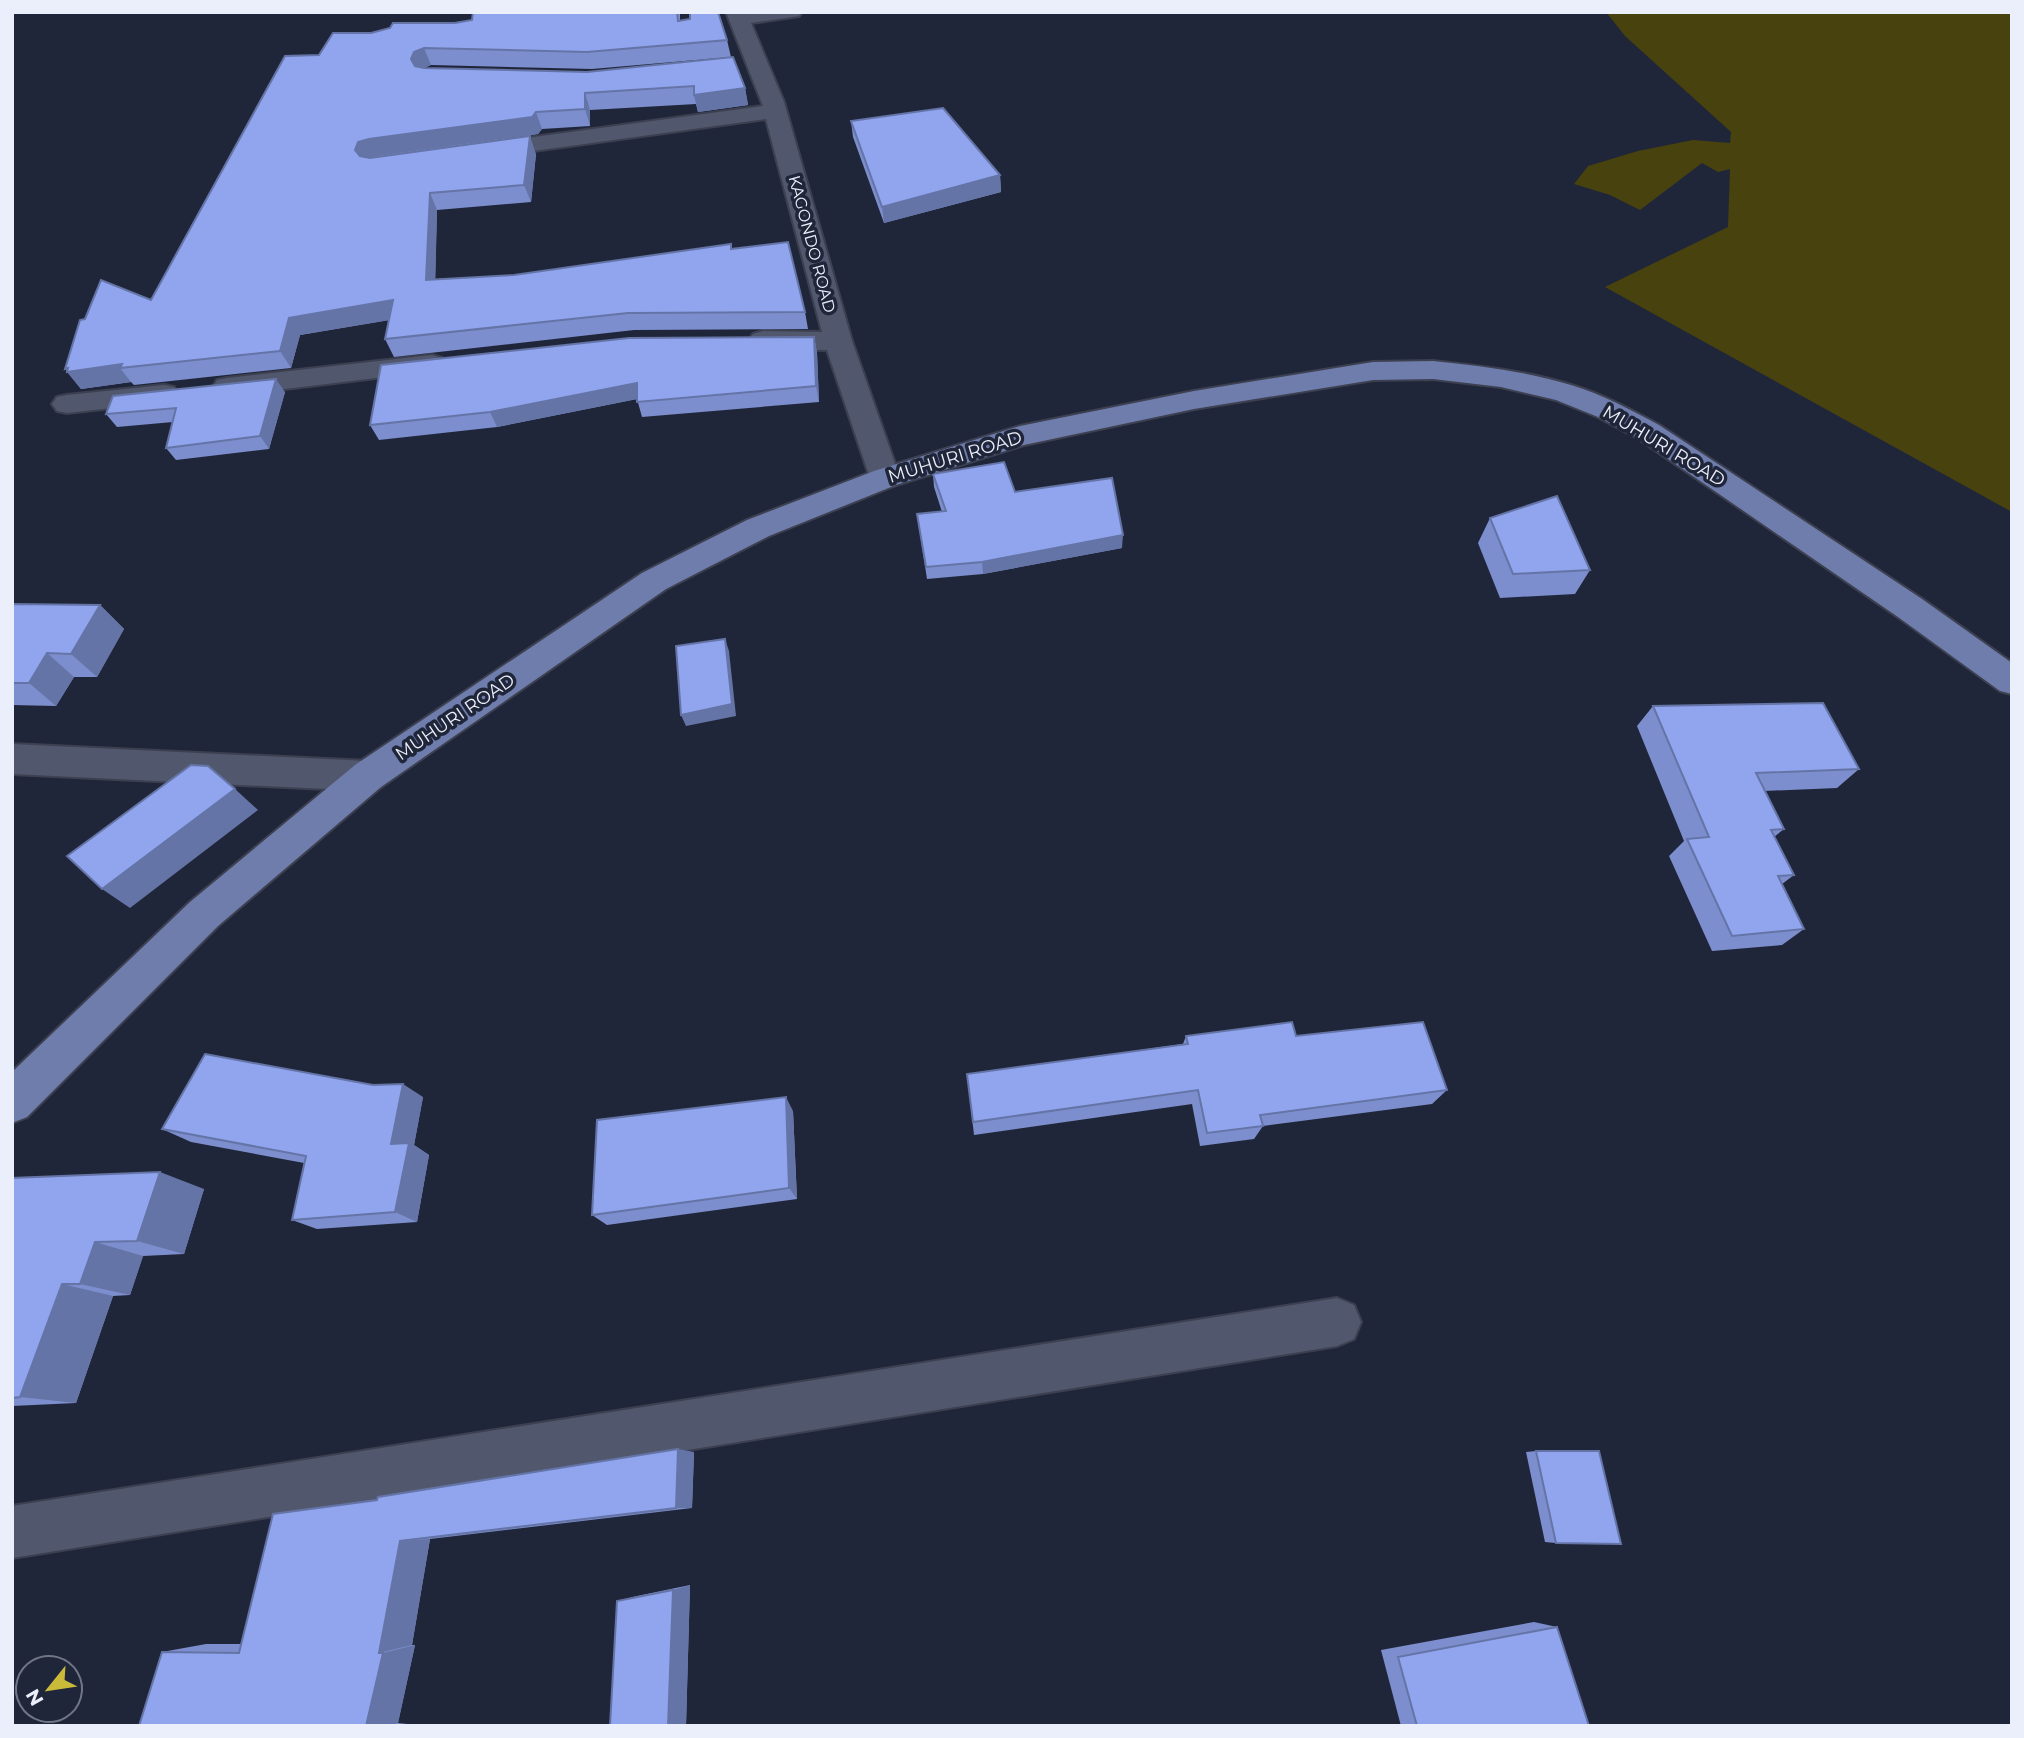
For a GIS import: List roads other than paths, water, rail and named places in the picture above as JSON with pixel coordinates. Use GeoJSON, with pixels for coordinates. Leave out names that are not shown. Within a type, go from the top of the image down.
{"type":"FeatureCollection","features":[{"type":"Feature","properties":{"kind":"main road","name":"MUHURI ROAD"},"geometry":{"type":"LineString","coordinates":[[12,1102],[204,914],[368,776],[654,581],[758,528],[885,478],[1020,436],[1222,395],[1373,371],[1433,370],[1563,391],[1608,410],[1649,432],[1910,608],[2012,681]]}},
{"type":"Feature","properties":{"kind":"street"},"geometry":{"type":"LineString","coordinates":[[737,15],[792,12]]}},
{"type":"Feature","properties":{"kind":"street","name":"KAGONDO ROAD"},"geometry":{"type":"LineString","coordinates":[[737,15],[775,111],[838,341],[885,478]]}},
{"type":"Feature","properties":{"kind":"street"},"geometry":{"type":"LineString","coordinates":[[729,66],[756,63]]}},
{"type":"Feature","properties":{"kind":"street"},"geometry":{"type":"LineString","coordinates":[[460,154],[775,111]]}},
{"type":"Feature","properties":{"kind":"street"},"geometry":{"type":"LineString","coordinates":[[735,340],[838,341]]}},
{"type":"Feature","properties":{"kind":"street"},"geometry":{"type":"LineString","coordinates":[[67,404],[454,362]]}},
{"type":"Feature","properties":{"kind":"street"},"geometry":{"type":"LineString","coordinates":[[12,759],[368,776]]}},
{"type":"Feature","properties":{"kind":"street"},"geometry":{"type":"LineString","coordinates":[[12,1532],[1337,1322]]}}]}
